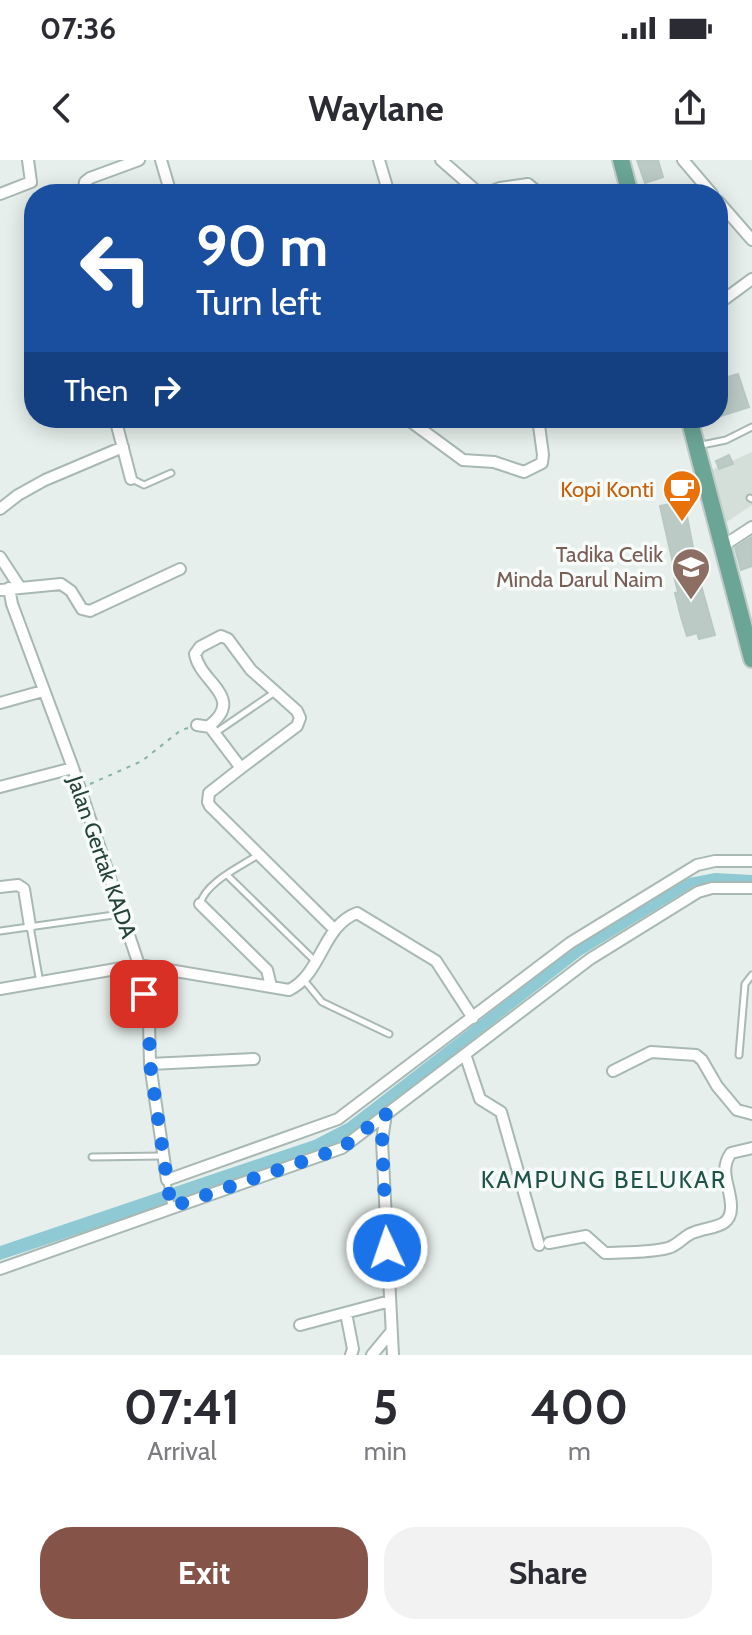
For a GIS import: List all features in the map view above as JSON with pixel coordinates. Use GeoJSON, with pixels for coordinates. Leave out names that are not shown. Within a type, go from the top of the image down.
{"type":"FeatureCollection","features":[{"type":"Feature","properties":{"kind":"main road"},"geometry":{"type":"LineString","coordinates":[[621,160],[627,184]]}},
{"type":"Feature","properties":{"kind":"main road"},"geometry":{"type":"LineString","coordinates":[[692,428],[752,659]]}},
{"type":"Feature","properties":{"kind":"street"},"geometry":{"type":"LineString","coordinates":[[26,184],[31,182],[28,160]]}},
{"type":"Feature","properties":{"kind":"street"},"geometry":{"type":"LineString","coordinates":[[85,184],[90,178],[139,160]]}},
{"type":"Feature","properties":{"kind":"street"},"geometry":{"type":"LineString","coordinates":[[161,160],[168,184]]}},
{"type":"Feature","properties":{"kind":"street"},"geometry":{"type":"LineString","coordinates":[[379,160],[386,184]]}},
{"type":"Feature","properties":{"kind":"street"},"geometry":{"type":"LineString","coordinates":[[441,160],[470,184]]}},
{"type":"Feature","properties":{"kind":"street"},"geometry":{"type":"LineString","coordinates":[[683,160],[703,184]]}},
{"type":"Feature","properties":{"kind":"street"},"geometry":{"type":"LineString","coordinates":[[0,194],[24,185]]}},
{"type":"Feature","properties":{"kind":"street"},"geometry":{"type":"LineString","coordinates":[[728,212],[752,240]]}},
{"type":"Feature","properties":{"kind":"street"},"geometry":{"type":"LineString","coordinates":[[728,297],[752,279]]}},
{"type":"Feature","properties":{"kind":"street"},"geometry":{"type":"LineString","coordinates":[[118,428],[131,479]]}},
{"type":"Feature","properties":{"kind":"street"},"geometry":{"type":"LineString","coordinates":[[420,428],[463,460],[494,462],[524,472],[542,463],[539,428]]}},
{"type":"Feature","properties":{"kind":"street"},"geometry":{"type":"LineString","coordinates":[[0,509],[45,480],[123,447]]}},
{"type":"Feature","properties":{"kind":"street"},"geometry":{"type":"LineString","coordinates":[[723,546],[752,527]]}},
{"type":"Feature","properties":{"kind":"street","name":"Jalan Gertak KADA"},"geometry":{"type":"LineString","coordinates":[[0,557],[14,575],[9,588],[139,965],[149,1022],[150,1064],[167,1180]]}},
{"type":"Feature","properties":{"kind":"street"},"geometry":{"type":"LineString","coordinates":[[9,588],[64,585],[82,609],[90,611],[180,569]]}},
{"type":"Feature","properties":{"kind":"street"},"geometry":{"type":"LineString","coordinates":[[241,768],[207,728],[218,719],[224,702],[197,662],[195,654],[214,637],[228,639],[251,670],[297,711],[299,722],[241,768],[209,793],[208,802],[334,929]]}},
{"type":"Feature","properties":{"kind":"street"},"geometry":{"type":"LineString","coordinates":[[0,703],[43,691]]}},
{"type":"Feature","properties":{"kind":"street"},"geometry":{"type":"LineString","coordinates":[[0,787],[73,768]]}},
{"type":"Feature","properties":{"kind":"street"},"geometry":{"type":"LineString","coordinates":[[167,1180],[338,1119],[570,943],[697,865],[715,861],[752,861]]}},
{"type":"Feature","properties":{"kind":"street"},"geometry":{"type":"LineString","coordinates":[[0,887],[18,885],[24,889],[30,926]]}},
{"type":"Feature","properties":{"kind":"street"},"geometry":{"type":"LineString","coordinates":[[0,1269],[342,1148],[590,959],[698,892],[712,888],[752,888]]}},
{"type":"Feature","properties":{"kind":"street"},"geometry":{"type":"LineString","coordinates":[[200,904],[267,970],[271,986]]}},
{"type":"Feature","properties":{"kind":"street"},"geometry":{"type":"LineString","coordinates":[[0,989],[139,965],[289,990],[304,980],[334,929],[352,915],[360,914],[435,960],[473,1018]]}},
{"type":"Feature","properties":{"kind":"street"},"geometry":{"type":"LineString","coordinates":[[613,1071],[651,1052],[696,1055],[739,1111],[752,1114]]}},
{"type":"Feature","properties":{"kind":"street"},"geometry":{"type":"LineString","coordinates":[[465,1054],[480,1099],[498,1108],[502,1114],[544,1244],[586,1236],[605,1253],[668,1248],[686,1235],[725,1223],[731,1215],[725,1161],[731,1153],[752,1148]]}},
{"type":"Feature","properties":{"kind":"street"},"geometry":{"type":"LineString","coordinates":[[150,1064],[254,1059]]}},
{"type":"Feature","properties":{"kind":"street"},"geometry":{"type":"LineString","coordinates":[[386,1113],[382,1141],[393,1355]]}},
{"type":"Feature","properties":{"kind":"street"},"geometry":{"type":"LineString","coordinates":[[300,1325],[390,1301]]}},
{"type":"Feature","properties":{"kind":"street"},"geometry":{"type":"LineString","coordinates":[[346,1313],[353,1349],[351,1355]]}},
{"type":"Feature","properties":{"kind":"street"},"geometry":{"type":"LineString","coordinates":[[372,1355],[392,1331]]}},
{"type":"Feature","properties":{"kind":"lane"},"geometry":{"type":"LineString","coordinates":[[696,446],[726,440],[752,427]]}},
{"type":"Feature","properties":{"kind":"lane"},"geometry":{"type":"LineString","coordinates":[[131,479],[144,485],[171,473]]}},
{"type":"Feature","properties":{"kind":"lane"},"geometry":{"type":"LineString","coordinates":[[207,728],[275,692]]}},
{"type":"Feature","properties":{"kind":"lane"},"geometry":{"type":"LineString","coordinates":[[200,904],[201,898],[227,875],[259,855]]}},
{"type":"Feature","properties":{"kind":"lane"},"geometry":{"type":"LineString","coordinates":[[227,875],[317,962]]}},
{"type":"Feature","properties":{"kind":"lane"},"geometry":{"type":"LineString","coordinates":[[0,931],[121,914]]}},
{"type":"Feature","properties":{"kind":"lane"},"geometry":{"type":"LineString","coordinates":[[30,926],[40,984]]}},
{"type":"Feature","properties":{"kind":"lane"},"geometry":{"type":"LineString","coordinates":[[739,1055],[745,984],[752,975]]}},
{"type":"Feature","properties":{"kind":"lane"},"geometry":{"type":"LineString","coordinates":[[304,980],[322,1002],[389,1034]]}},
{"type":"Feature","properties":{"kind":"lane"},"geometry":{"type":"LineString","coordinates":[[92,1157],[163,1156]]}},
{"type":"Feature","properties":{"kind":"lane"},"geometry":{"type":"LineString","coordinates":[[167,1180],[171,1207]]}},
{"type":"Feature","properties":{"kind":"path"},"geometry":{"type":"LineString","coordinates":[[80,789],[142,761],[181,730],[207,728]]}},
{"type":"Feature","properties":{"kind":"shaded area"},"geometry":{"type":"Polygon","coordinates":[[[752,452],[752,505],[725,523],[712,470],[752,452]]]}},
{"type":"Feature","properties":{"kind":"water"},"geometry":{"type":"Polygon","coordinates":[[[715,873],[752,875],[752,884],[714,883],[693,887],[582,955],[353,1133],[319,1154],[0,1260],[0,1246],[314,1140],[347,1123],[577,945],[689,878],[715,873]]]}},
{"type":"Feature","properties":{"kind":"building"},"geometry":{"type":"Polygon","coordinates":[[[637,160],[658,160],[663,177],[645,183],[637,160]]]}},
{"type":"Feature","properties":{"kind":"building"},"geometry":{"type":"Polygon","coordinates":[[[738,374],[749,407],[728,414],[728,377],[738,374]]]}},
{"type":"Feature","properties":{"kind":"building"},"geometry":{"type":"Polygon","coordinates":[[[729,455],[733,464],[719,469],[716,461],[729,455]]]}},
{"type":"Feature","properties":{"kind":"building"},"geometry":{"type":"Polygon","coordinates":[[[684,501],[699,578],[715,635],[699,639],[697,633],[687,636],[681,617],[660,506],[684,501]]]}},
{"type":"Feature","properties":{"kind":"building"},"geometry":{"type":"Polygon","coordinates":[[[752,537],[752,566],[741,570],[735,548],[752,537]]]}},
{"type":"Feature","properties":{"kind":"place","name":"Kopi Konti"},"geometry":{"type":"Point","coordinates":[682,523]}},
{"type":"Feature","properties":{"kind":"place","name":"Tadika Celik Minda Darul Naim"},"geometry":{"type":"Point","coordinates":[691,601]}},
{"type":"Feature","properties":{"kind":"district","name":"KAMPUNG BELUKAR"},"geometry":{"type":"Point","coordinates":[604,1179]}},
{"type":"Feature","properties":{"kind":"route"},"geometry":{"type":"LineString","coordinates":[[144,994],[149,1022],[150,1064],[171,1207],[342,1148],[386,1113],[382,1141],[387,1248]]}}]}
